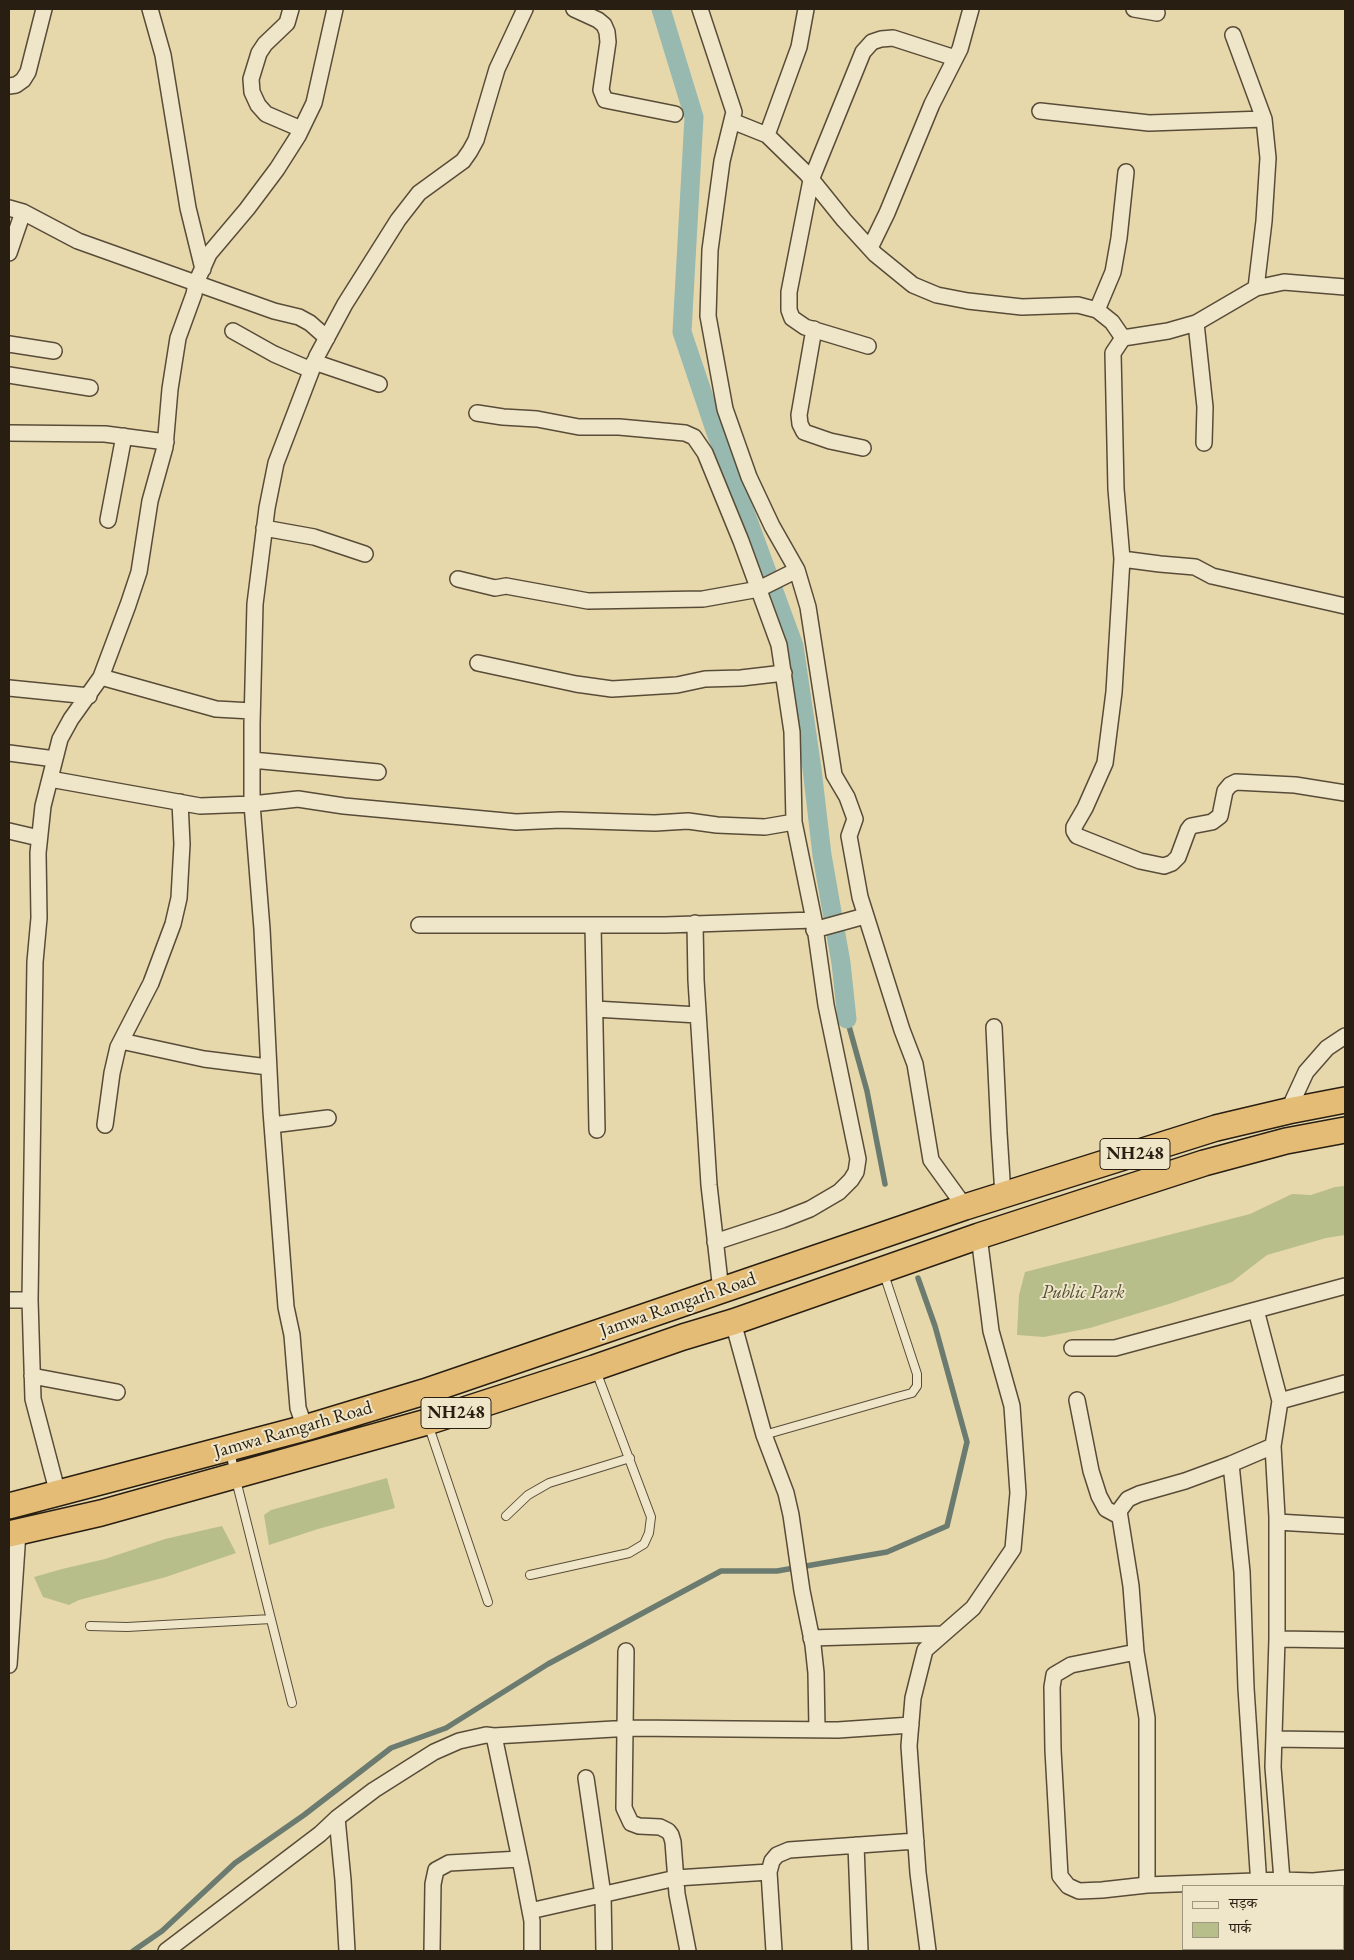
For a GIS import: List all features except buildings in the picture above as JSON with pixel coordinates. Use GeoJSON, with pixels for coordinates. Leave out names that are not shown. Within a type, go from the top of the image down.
{"type":"FeatureCollection","features":[{"type":"Feature","properties":{"kind":"highway","name":"Jamwa Ramgarh Road"},"geometry":{"type":"LineString","coordinates":[[9,1506],[304,1428],[424,1392],[965,1207],[1216,1128],[1345,1100]]}},
{"type":"Feature","properties":{"kind":"highway","name":"Jamwa Ramgarh Road"},"geometry":{"type":"LineString","coordinates":[[14,1533],[101,1513],[427,1422],[733,1322],[979,1236],[1204,1163],[1286,1141],[1345,1130]]}},
{"type":"Feature","properties":{"kind":"street"},"geometry":{"type":"LineString","coordinates":[[9,86],[16,85],[23,80],[28,72],[44,9]]}},
{"type":"Feature","properties":{"kind":"street"},"geometry":{"type":"LineString","coordinates":[[150,9],[164,54],[188,208],[203,269]]}},
{"type":"Feature","properties":{"kind":"street"},"geometry":{"type":"LineString","coordinates":[[291,9],[287,23],[265,44],[258,54],[251,79],[252,92],[258,105],[266,114],[301,129]]}},
{"type":"Feature","properties":{"kind":"street"},"geometry":{"type":"LineString","coordinates":[[58,1494],[33,1399],[30,1300],[35,992],[39,918],[39,838],[43,806],[60,739],[71,719],[89,696],[100,677],[139,572],[150,501],[166,442],[170,388],[178,338],[194,294],[196,283],[209,254],[248,209],[277,169],[314,104],[334,9]]}},
{"type":"Feature","properties":{"kind":"street"},"geometry":{"type":"LineString","coordinates":[[304,1428],[298,1408],[292,1335],[286,1307],[268,1067],[262,929],[252,804],[255,604],[264,528],[276,463],[313,366],[326,338],[398,220],[419,193],[463,161],[470,151],[476,140],[497,69],[525,9]]}},
{"type":"Feature","properties":{"kind":"street"},"geometry":{"type":"LineString","coordinates":[[574,9],[598,20],[604,25],[607,32],[608,42],[601,90],[605,100],[675,114]]}},
{"type":"Feature","properties":{"kind":"street"},"geometry":{"type":"LineString","coordinates":[[700,9],[734,112],[722,161],[710,250],[708,316],[725,409],[749,477],[808,607],[834,775],[847,797],[855,819],[849,836],[865,916],[915,1064],[931,1160],[965,1207]]}},
{"type":"Feature","properties":{"kind":"street"},"geometry":{"type":"LineString","coordinates":[[768,134],[799,47],[806,9]]}},
{"type":"Feature","properties":{"kind":"street"},"geometry":{"type":"LineString","coordinates":[[870,248],[887,213],[932,104],[960,49],[971,9]]}},
{"type":"Feature","properties":{"kind":"street"},"geometry":{"type":"LineString","coordinates":[[1134,9],[1157,13]]}},
{"type":"Feature","properties":{"kind":"street"},"geometry":{"type":"LineString","coordinates":[[1233,35],[1264,119],[1268,158],[1264,221],[1256,288]]}},
{"type":"Feature","properties":{"kind":"street"},"geometry":{"type":"LineString","coordinates":[[868,346],[805,326],[792,318],[788,310],[789,292],[811,180],[864,52],[872,42],[893,38],[955,58]]}},
{"type":"Feature","properties":{"kind":"street"},"geometry":{"type":"LineString","coordinates":[[1040,111],[1149,122],[1264,119]]}},
{"type":"Feature","properties":{"kind":"street"},"geometry":{"type":"LineString","coordinates":[[732,121],[768,134],[870,248],[913,285],[937,295],[968,301],[1022,307],[1078,305],[1097,310],[1112,322],[1123,338]]}},
{"type":"Feature","properties":{"kind":"street"},"geometry":{"type":"LineString","coordinates":[[1097,310],[1112,272],[1119,238],[1126,172]]}},
{"type":"Feature","properties":{"kind":"street"},"geometry":{"type":"LineString","coordinates":[[9,254],[16,210],[78,242],[299,317],[310,323],[326,338]]}},
{"type":"Feature","properties":{"kind":"street"},"geometry":{"type":"LineString","coordinates":[[1345,287],[1284,282],[1256,288],[1196,323],[1168,331],[1123,338],[1113,353],[1116,489],[1122,558],[1114,692],[1105,763],[1085,808],[1074,827],[1074,831],[1077,836],[1140,861],[1164,866],[1172,863],[1178,857],[1191,826],[1217,820],[1220,816],[1226,791],[1230,785],[1236,782],[1295,785],[1345,793]]}},
{"type":"Feature","properties":{"kind":"street"},"geometry":{"type":"LineString","coordinates":[[1196,323],[1206,407],[1204,443]]}},
{"type":"Feature","properties":{"kind":"street"},"geometry":{"type":"LineString","coordinates":[[814,330],[799,415],[800,424],[804,432],[830,441],[863,448]]}},
{"type":"Feature","properties":{"kind":"street"},"geometry":{"type":"LineString","coordinates":[[233,331],[274,354],[380,384]]}},
{"type":"Feature","properties":{"kind":"street"},"geometry":{"type":"LineString","coordinates":[[9,344],[54,351]]}},
{"type":"Feature","properties":{"kind":"street"},"geometry":{"type":"LineString","coordinates":[[9,376],[90,388]]}},
{"type":"Feature","properties":{"kind":"street"},"geometry":{"type":"LineString","coordinates":[[477,413],[538,419],[579,427],[619,427],[685,433],[694,438],[705,453],[763,588],[779,645],[792,732],[794,822],[816,926],[826,1005],[858,1159],[856,1172],[851,1180],[838,1192],[810,1209],[715,1242]]}},
{"type":"Feature","properties":{"kind":"street"},"geometry":{"type":"LineString","coordinates":[[9,432],[105,434],[166,442]]}},
{"type":"Feature","properties":{"kind":"street"},"geometry":{"type":"LineString","coordinates":[[108,520],[124,436]]}},
{"type":"Feature","properties":{"kind":"street"},"geometry":{"type":"LineString","coordinates":[[264,528],[314,537],[365,554]]}},
{"type":"Feature","properties":{"kind":"street"},"geometry":{"type":"LineString","coordinates":[[1122,558],[1195,567],[1212,576],[1345,606]]}},
{"type":"Feature","properties":{"kind":"street"},"geometry":{"type":"LineString","coordinates":[[458,579],[495,588],[506,586],[588,601],[702,599],[763,588],[794,573]]}},
{"type":"Feature","properties":{"kind":"street"},"geometry":{"type":"LineString","coordinates":[[478,663],[576,684],[612,689],[677,685],[705,679],[741,678],[784,673]]}},
{"type":"Feature","properties":{"kind":"street"},"geometry":{"type":"LineString","coordinates":[[100,677],[216,709],[252,711]]}},
{"type":"Feature","properties":{"kind":"street"},"geometry":{"type":"LineString","coordinates":[[9,688],[89,696]]}},
{"type":"Feature","properties":{"kind":"street"},"geometry":{"type":"LineString","coordinates":[[9,752],[55,760]]}},
{"type":"Feature","properties":{"kind":"street"},"geometry":{"type":"LineString","coordinates":[[252,760],[378,772]]}},
{"type":"Feature","properties":{"kind":"street"},"geometry":{"type":"LineString","coordinates":[[50,779],[200,806],[252,804],[298,799],[344,806],[516,822],[561,820],[655,823],[688,821],[765,826],[794,822]]}},
{"type":"Feature","properties":{"kind":"street"},"geometry":{"type":"LineString","coordinates":[[105,1125],[112,1073],[121,1041],[151,983],[175,915],[179,898],[181,870],[180,802]]}},
{"type":"Feature","properties":{"kind":"street"},"geometry":{"type":"LineString","coordinates":[[9,831],[39,838]]}},
{"type":"Feature","properties":{"kind":"street"},"geometry":{"type":"LineString","coordinates":[[419,926],[695,924],[816,926],[849,921],[865,916]]}},
{"type":"Feature","properties":{"kind":"street"},"geometry":{"type":"LineString","coordinates":[[695,924],[698,1014],[715,1242],[721,1291]]}},
{"type":"Feature","properties":{"kind":"street"},"geometry":{"type":"LineString","coordinates":[[593,925],[597,1130]]}},
{"type":"Feature","properties":{"kind":"street"},"geometry":{"type":"LineString","coordinates":[[595,1008],[698,1014]]}},
{"type":"Feature","properties":{"kind":"street"},"geometry":{"type":"LineString","coordinates":[[994,1027],[998,1133],[1003,1195]]}},
{"type":"Feature","properties":{"kind":"street"},"geometry":{"type":"LineString","coordinates":[[1288,1111],[1306,1072],[1327,1048],[1345,1036]]}},
{"type":"Feature","properties":{"kind":"street"},"geometry":{"type":"LineString","coordinates":[[121,1041],[204,1059],[268,1067]]}},
{"type":"Feature","properties":{"kind":"street"},"geometry":{"type":"LineString","coordinates":[[272,1125],[328,1118]]}},
{"type":"Feature","properties":{"kind":"street"},"geometry":{"type":"LineString","coordinates":[[928,1951],[916,1841],[909,1746],[913,1698],[925,1650],[973,1608],[1013,1549],[1018,1493],[1012,1406],[991,1331],[979,1236]]}},
{"type":"Feature","properties":{"kind":"street"},"geometry":{"type":"LineString","coordinates":[[1072,1348],[1115,1348],[1345,1286]]}},
{"type":"Feature","properties":{"kind":"street"},"geometry":{"type":"LineString","coordinates":[[9,1300],[30,1300]]}},
{"type":"Feature","properties":{"kind":"street"},"geometry":{"type":"LineString","coordinates":[[1256,1310],[1280,1401],[1273,1446],[1277,1522],[1277,1639],[1273,1767],[1287,1882]]}},
{"type":"Feature","properties":{"kind":"street"},"geometry":{"type":"LineString","coordinates":[[733,1322],[764,1435],[786,1493],[791,1515],[802,1591],[812,1638],[816,1674],[817,1729]]}},
{"type":"Feature","properties":{"kind":"street"},"geometry":{"type":"LineString","coordinates":[[32,1376],[117,1392]]}},
{"type":"Feature","properties":{"kind":"street"},"geometry":{"type":"LineString","coordinates":[[1280,1401],[1345,1383]]}},
{"type":"Feature","properties":{"kind":"street"},"geometry":{"type":"LineString","coordinates":[[1077,1400],[1091,1472],[1098,1496],[1106,1509],[1119,1516]]}},
{"type":"Feature","properties":{"kind":"street"},"geometry":{"type":"LineString","coordinates":[[1147,1885],[1147,1718],[1136,1652],[1131,1586],[1119,1511],[1128,1499],[1231,1464],[1273,1446]]}},
{"type":"Feature","properties":{"kind":"street"},"geometry":{"type":"LineString","coordinates":[[1231,1464],[1242,1572],[1246,1688],[1259,1884]]}},
{"type":"Feature","properties":{"kind":"street"},"geometry":{"type":"LineString","coordinates":[[1277,1522],[1345,1526]]}},
{"type":"Feature","properties":{"kind":"street"},"geometry":{"type":"LineString","coordinates":[[9,1665],[14,1533]]}},
{"type":"Feature","properties":{"kind":"street"},"geometry":{"type":"LineString","coordinates":[[812,1638],[943,1634]]}},
{"type":"Feature","properties":{"kind":"street"},"geometry":{"type":"LineString","coordinates":[[1277,1639],[1345,1640]]}},
{"type":"Feature","properties":{"kind":"street"},"geometry":{"type":"LineString","coordinates":[[626,1651],[624,1808],[631,1823],[639,1826],[660,1827],[668,1831],[674,1842],[676,1878],[688,1951]]}},
{"type":"Feature","properties":{"kind":"street"},"geometry":{"type":"LineString","coordinates":[[1136,1652],[1071,1665],[1054,1675],[1052,1687],[1053,1750],[1060,1876],[1068,1886],[1079,1891],[1147,1885],[1259,1884],[1345,1878]]}},
{"type":"Feature","properties":{"kind":"street"},"geometry":{"type":"LineString","coordinates":[[166,1951],[320,1834],[336,1818],[374,1790],[434,1752],[472,1738],[486,1735],[624,1729],[838,1730],[911,1725]]}},
{"type":"Feature","properties":{"kind":"street"},"geometry":{"type":"LineString","coordinates":[[494,1736],[530,1911],[532,1951]]}},
{"type":"Feature","properties":{"kind":"street"},"geometry":{"type":"LineString","coordinates":[[1274,1739],[1345,1740]]}},
{"type":"Feature","properties":{"kind":"street"},"geometry":{"type":"LineString","coordinates":[[586,1778],[602,1895],[604,1951]]}},
{"type":"Feature","properties":{"kind":"street"},"geometry":{"type":"LineString","coordinates":[[336,1818],[344,1880],[347,1951]]}},
{"type":"Feature","properties":{"kind":"street"},"geometry":{"type":"LineString","coordinates":[[774,1951],[769,1872],[772,1860],[777,1855],[788,1850],[916,1841]]}},
{"type":"Feature","properties":{"kind":"street"},"geometry":{"type":"LineString","coordinates":[[856,1845],[860,1951]]}},
{"type":"Feature","properties":{"kind":"street"},"geometry":{"type":"LineString","coordinates":[[432,1951],[433,1884],[436,1870],[449,1863],[520,1859]]}},
{"type":"Feature","properties":{"kind":"street"},"geometry":{"type":"LineString","coordinates":[[530,1911],[676,1878],[769,1872]]}},
{"type":"Feature","properties":{"kind":"lane"},"geometry":{"type":"LineString","coordinates":[[764,1435],[897,1398],[912,1393],[918,1386],[917,1374],[889,1267]]}},
{"type":"Feature","properties":{"kind":"lane"},"geometry":{"type":"LineString","coordinates":[[530,1574],[629,1553],[644,1544],[650,1534],[651,1517],[594,1368]]}},
{"type":"Feature","properties":{"kind":"lane"},"geometry":{"type":"LineString","coordinates":[[427,1422],[488,1602]]}},
{"type":"Feature","properties":{"kind":"lane"},"geometry":{"type":"LineString","coordinates":[[230,1448],[235,1476],[292,1703]]}},
{"type":"Feature","properties":{"kind":"lane"},"geometry":{"type":"LineString","coordinates":[[506,1516],[528,1494],[549,1482],[630,1458]]}},
{"type":"Feature","properties":{"kind":"lane"},"geometry":{"type":"LineString","coordinates":[[90,1626],[127,1627],[271,1619]]}},
{"type":"Feature","properties":{"kind":"green space","name":"Public Park"},"geometry":{"type":"Polygon","coordinates":[[[1345,1186],[1345,1235],[1326,1238],[1267,1255],[1232,1282],[1090,1328],[1044,1337],[1017,1335],[1019,1295],[1025,1272],[1250,1214],[1292,1194],[1311,1195],[1335,1187],[1345,1186]]]}},
{"type":"Feature","properties":{"kind":"green space"},"geometry":{"type":"Polygon","coordinates":[[[387,1478],[395,1508],[318,1529],[269,1545],[264,1515],[271,1510],[387,1478]]]}},
{"type":"Feature","properties":{"kind":"green space"},"geometry":{"type":"Polygon","coordinates":[[[222,1526],[236,1553],[166,1577],[79,1600],[69,1605],[43,1597],[34,1577],[105,1559],[165,1539],[222,1526]]]}},
{"type":"Feature","properties":{"kind":"waterway"},"geometry":{"type":"LineString","coordinates":[[661,9],[694,117],[682,332],[715,430],[794,646],[812,769],[822,855],[841,963],[847,1019]]}},
{"type":"Feature","properties":{"kind":"waterway"},"geometry":{"type":"LineString","coordinates":[[847,1019],[867,1091],[885,1184]]}},
{"type":"Feature","properties":{"kind":"waterway"},"geometry":{"type":"LineString","coordinates":[[133,1951],[162,1931],[235,1863],[304,1815],[391,1748],[446,1728],[548,1664],[721,1571],[777,1571],[887,1552],[947,1526],[967,1442],[935,1326],[918,1278]]}}]}
